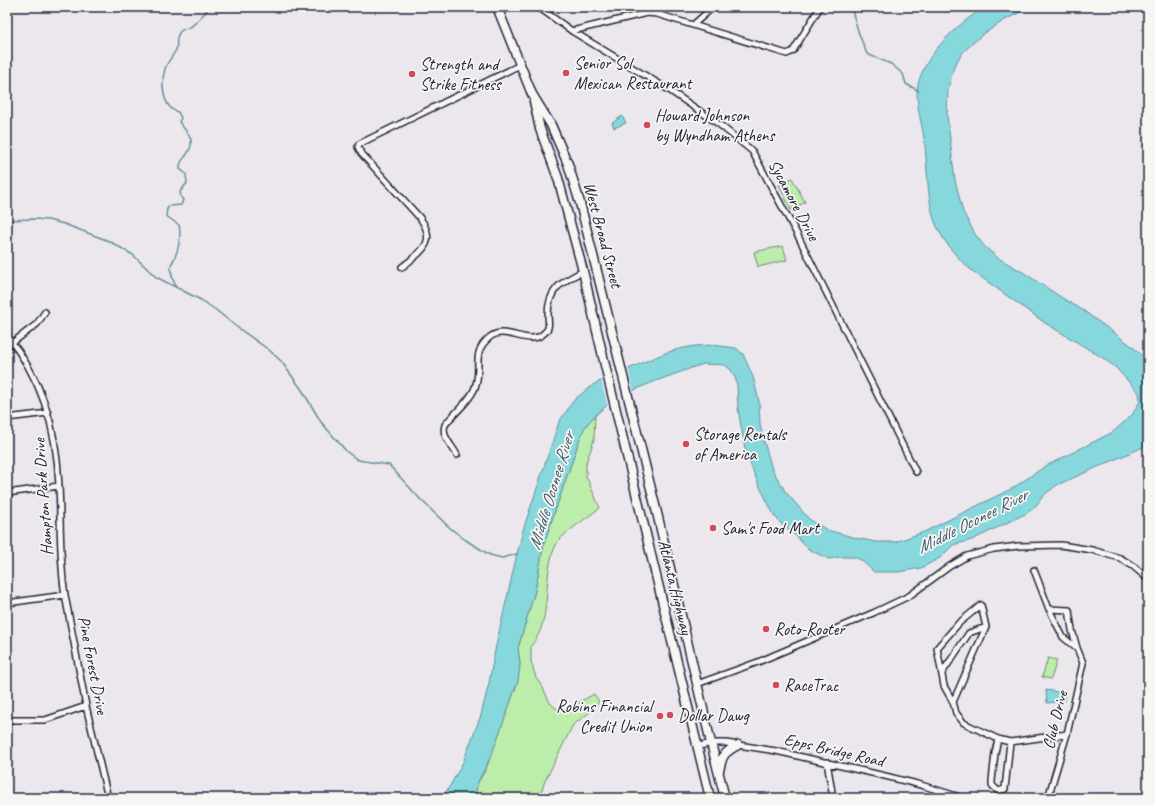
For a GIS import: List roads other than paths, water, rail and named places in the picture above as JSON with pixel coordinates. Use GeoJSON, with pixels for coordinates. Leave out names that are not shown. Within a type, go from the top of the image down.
{"type":"FeatureCollection","features":[{"type":"Feature","properties":{"kind":"main road","name":"West Broad Street"},"geometry":{"type":"LineString","coordinates":[[497,7],[532,94],[551,125],[571,174],[583,215],[626,391]]}},
{"type":"Feature","properties":{"kind":"main road","name":"West Broad Street"},"geometry":{"type":"LineString","coordinates":[[532,94],[540,129],[558,178],[570,219],[610,384]]}},
{"type":"Feature","properties":{"kind":"main road"},"geometry":{"type":"LineString","coordinates":[[570,219],[583,215]]}},
{"type":"Feature","properties":{"kind":"main road","name":"Atlanta Highway"},"geometry":{"type":"LineString","coordinates":[[610,384],[710,798]]}},
{"type":"Feature","properties":{"kind":"main road","name":"Atlanta Highway"},"geometry":{"type":"LineString","coordinates":[[626,391],[725,798]]}},
{"type":"Feature","properties":{"kind":"main road"},"geometry":{"type":"LineString","coordinates":[[719,774],[722,756],[738,745]]}},
{"type":"Feature","properties":{"kind":"street","name":"Sycamore Drive"},"geometry":{"type":"LineString","coordinates":[[538,7],[572,31],[669,90],[720,125],[752,151],[802,243],[916,472]]}},
{"type":"Feature","properties":{"kind":"street"},"geometry":{"type":"LineString","coordinates":[[641,7],[657,14],[787,54],[793,51],[820,7]]}},
{"type":"Feature","properties":{"kind":"street"},"geometry":{"type":"LineString","coordinates":[[693,25],[713,7]]}},
{"type":"Feature","properties":{"kind":"street"},"geometry":{"type":"LineString","coordinates":[[572,31],[647,13],[657,14]]}},
{"type":"Feature","properties":{"kind":"street"},"geometry":{"type":"LineString","coordinates":[[402,267],[419,255],[427,244],[428,234],[426,228],[420,218],[361,153],[358,147],[359,144],[520,65]]}},
{"type":"Feature","properties":{"kind":"street"},"geometry":{"type":"LineString","coordinates":[[456,455],[452,446],[444,436],[443,430],[445,425],[474,390],[478,373],[478,356],[482,344],[497,333],[503,332],[528,338],[543,333],[548,326],[549,305],[554,290],[564,281],[583,271]]}},
{"type":"Feature","properties":{"kind":"street"},"geometry":{"type":"LineString","coordinates":[[12,342],[38,324],[45,312]]}},
{"type":"Feature","properties":{"kind":"street","name":"Hampton Park Drive"},"geometry":{"type":"LineString","coordinates":[[7,336],[33,374],[41,392],[52,429],[59,486],[61,570],[65,595]]}},
{"type":"Feature","properties":{"kind":"street"},"geometry":{"type":"LineString","coordinates":[[7,418],[48,413]]}},
{"type":"Feature","properties":{"kind":"street"},"geometry":{"type":"LineString","coordinates":[[7,493],[59,486]]}},
{"type":"Feature","properties":{"kind":"street"},"geometry":{"type":"LineString","coordinates":[[697,684],[758,662],[873,613],[909,596],[966,556],[994,548],[1061,544],[1092,550],[1120,558],[1133,566],[1148,579]]}},
{"type":"Feature","properties":{"kind":"street"},"geometry":{"type":"LineString","coordinates":[[1034,570],[1049,609],[1064,637],[1077,648]]}},
{"type":"Feature","properties":{"kind":"street","name":"Pine Forest Drive"},"geometry":{"type":"LineString","coordinates":[[7,603],[65,595],[86,706],[108,798]]}},
{"type":"Feature","properties":{"kind":"street"},"geometry":{"type":"LineString","coordinates":[[953,702],[986,627],[981,605],[959,623],[936,648],[944,686],[953,702],[956,713],[964,723],[1010,742],[1067,734]]}},
{"type":"Feature","properties":{"kind":"street","name":"Club Drive"},"geometry":{"type":"LineString","coordinates":[[1048,798],[1067,734],[1083,662],[1072,630],[1069,610],[1049,609]]}},
{"type":"Feature","properties":{"kind":"street"},"geometry":{"type":"LineString","coordinates":[[942,672],[969,633],[986,627]]}},
{"type":"Feature","properties":{"kind":"street"},"geometry":{"type":"LineString","coordinates":[[7,720],[45,720],[86,706]]}},
{"type":"Feature","properties":{"kind":"street"},"geometry":{"type":"LineString","coordinates":[[998,738],[992,781],[992,785],[998,791]]}},
{"type":"Feature","properties":{"kind":"street"},"geometry":{"type":"LineString","coordinates":[[998,791],[1005,789],[1010,742]]}},
{"type":"Feature","properties":{"kind":"street","name":"Epps Bridge Road"},"geometry":{"type":"LineString","coordinates":[[697,747],[711,743],[726,743],[827,762],[921,785],[963,798]]}},
{"type":"Feature","properties":{"kind":"street"},"geometry":{"type":"LineString","coordinates":[[827,762],[833,798]]}},
{"type":"Feature","properties":{"kind":"street"},"geometry":{"type":"LineString","coordinates":[[996,798],[998,791]]}},
{"type":"Feature","properties":{"kind":"water","name":"Middle Oconee River"},"geometry":{"type":"Polygon","coordinates":[[[984,7],[1030,7],[1003,21],[982,35],[963,52],[954,66],[948,90],[947,115],[955,180],[963,212],[975,234],[985,247],[998,258],[1084,311],[1132,346],[1148,361],[1148,445],[1057,485],[1044,495],[1034,508],[1027,513],[972,540],[953,545],[940,558],[921,568],[898,572],[874,572],[861,560],[855,557],[839,557],[829,559],[807,548],[796,536],[782,525],[774,515],[746,454],[738,409],[737,385],[731,370],[725,365],[704,364],[638,388],[624,395],[611,403],[589,422],[584,428],[579,441],[544,543],[535,591],[518,648],[520,664],[518,681],[492,754],[477,784],[477,798],[442,798],[463,762],[481,715],[524,527],[559,422],[574,400],[594,384],[665,353],[679,349],[712,345],[736,348],[743,354],[753,377],[759,401],[760,424],[763,438],[772,469],[785,491],[809,519],[827,530],[876,542],[895,542],[924,532],[1013,488],[1044,467],[1113,432],[1132,415],[1140,401],[1139,393],[1116,368],[1103,358],[1045,323],[971,270],[950,248],[941,235],[935,222],[930,201],[924,138],[917,98],[918,82],[926,64],[939,45],[965,21],[984,7]]]}},
{"type":"Feature","properties":{"kind":"water"},"geometry":{"type":"Polygon","coordinates":[[[622,116],[626,123],[614,128],[612,123],[622,116]]]}},
{"type":"Feature","properties":{"kind":"water"},"geometry":{"type":"Polygon","coordinates":[[[1046,690],[1065,693],[1065,701],[1047,703],[1046,690]]]}},
{"type":"Feature","properties":{"kind":"waterway"},"geometry":{"type":"LineString","coordinates":[[176,287],[172,276],[171,265],[179,245],[180,229],[179,225],[166,216],[169,206],[181,205],[183,200],[180,192],[187,183],[186,174],[180,169],[180,165],[191,147],[191,139],[179,122],[181,118],[178,112],[173,110],[166,100],[163,81],[167,64],[176,50],[179,33],[198,21],[210,7]]}},
{"type":"Feature","properties":{"kind":"waterway"},"geometry":{"type":"LineString","coordinates":[[851,7],[867,54],[891,64],[903,74],[906,84],[919,91]]}},
{"type":"Feature","properties":{"kind":"waterway"},"geometry":{"type":"LineString","coordinates":[[7,220],[35,219],[48,220],[64,224],[109,241],[133,255],[156,277],[201,300],[216,310],[269,350],[281,361],[302,390],[321,422],[347,452],[358,460],[389,465],[421,500],[449,527],[464,539],[490,555],[502,558],[517,554]]}},
{"type":"Feature","properties":{"kind":"place","name":"Senior Sol Mexican Restaurant"},"geometry":{"type":"Point","coordinates":[566,73]}},
{"type":"Feature","properties":{"kind":"place","name":"Strength and Strike Fitness"},"geometry":{"type":"Point","coordinates":[412,74]}},
{"type":"Feature","properties":{"kind":"place","name":"Howard Johnson by Wyndham Athens"},"geometry":{"type":"Point","coordinates":[647,125]}},
{"type":"Feature","properties":{"kind":"place","name":"Storage Rentals of America"},"geometry":{"type":"Point","coordinates":[686,444]}},
{"type":"Feature","properties":{"kind":"place","name":"Sam's Food Mart"},"geometry":{"type":"Point","coordinates":[713,528]}},
{"type":"Feature","properties":{"kind":"place","name":"Roto-Rooter"},"geometry":{"type":"Point","coordinates":[766,629]}},
{"type":"Feature","properties":{"kind":"place","name":"RaceTrac"},"geometry":{"type":"Point","coordinates":[776,685]}},
{"type":"Feature","properties":{"kind":"place","name":"Dollar Dawg"},"geometry":{"type":"Point","coordinates":[670,715]}},
{"type":"Feature","properties":{"kind":"place","name":"Robins Financial Credit Union"},"geometry":{"type":"Point","coordinates":[660,716]}}]}
